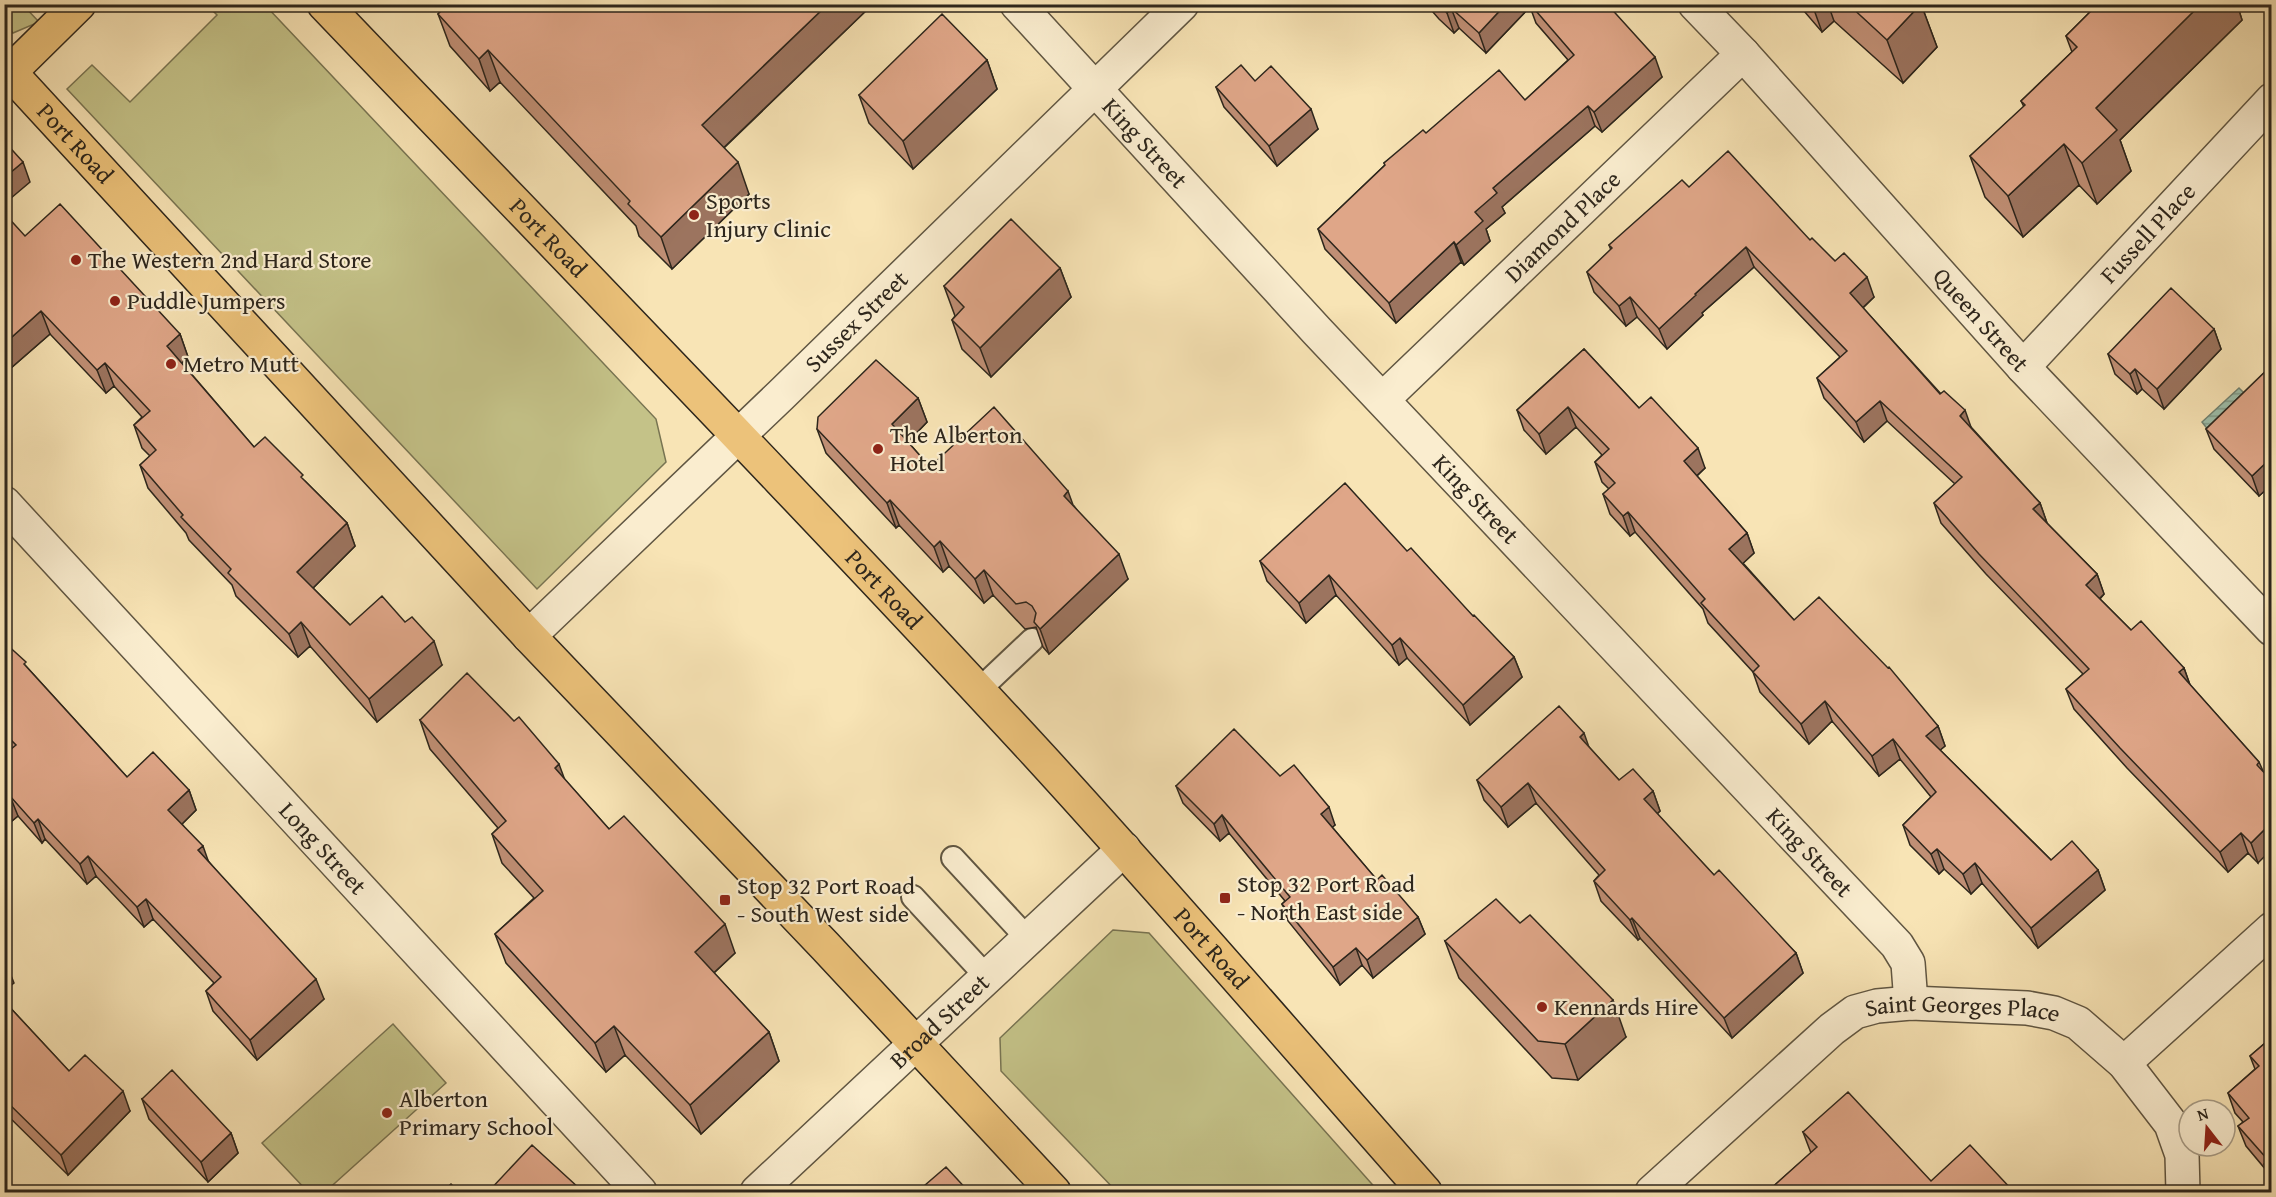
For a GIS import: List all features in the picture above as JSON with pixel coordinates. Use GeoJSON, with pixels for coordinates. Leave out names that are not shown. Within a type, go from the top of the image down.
{"type":"FeatureCollection","features":[{"type":"Feature","properties":{"kind":"highway"},"geometry":{"type":"LineString","coordinates":[[6,72],[79,4]]}},
{"type":"Feature","properties":{"kind":"highway","name":"Port Road"},"geometry":{"type":"LineString","coordinates":[[324,4],[738,435],[978,691],[1124,849],[1425,1192]]}},
{"type":"Feature","properties":{"kind":"highway","name":"Port Road"},"geometry":{"type":"LineString","coordinates":[[6,72],[529,636],[916,1043],[1054,1192]]}},
{"type":"Feature","properties":{"kind":"street","name":"King Street"},"geometry":{"type":"LineString","coordinates":[[1017,4],[1309,322],[1897,945],[1908,963],[1911,1003]]}},
{"type":"Feature","properties":{"kind":"street","name":"Sussex Street"},"geometry":{"type":"LineString","coordinates":[[529,636],[1182,4]]}},
{"type":"Feature","properties":{"kind":"street","name":"Queen Street"},"geometry":{"type":"LineString","coordinates":[[1695,4],[1743,54],[2023,368],[2271,629]]}},
{"type":"Feature","properties":{"kind":"street","name":"Diamond Place"},"geometry":{"type":"LineString","coordinates":[[1383,399],[1743,54]]}},
{"type":"Feature","properties":{"kind":"street","name":"Fussell Place"},"geometry":{"type":"LineString","coordinates":[[2023,368],[2271,100]]}},
{"type":"Feature","properties":{"kind":"street","name":"Long Street"},"geometry":{"type":"LineString","coordinates":[[4,503],[640,1192]]}},
{"type":"Feature","properties":{"kind":"street","name":"Broad Street"},"geometry":{"type":"LineString","coordinates":[[757,1192],[1124,849]]}},
{"type":"Feature","properties":{"kind":"street"},"geometry":{"type":"LineString","coordinates":[[2124,1063],[2271,929]]}},
{"type":"Feature","properties":{"kind":"street","name":"Saint Georges Place"},"geometry":{"type":"LineString","coordinates":[[1652,1192],[1832,1029],[1855,1012],[1877,1006],[1911,1003],[2027,1008],[2054,1013],[2078,1023],[2124,1063],[2171,1124],[2182,1155],[2183,1192]]}},
{"type":"Feature","properties":{"kind":"lane"},"geometry":{"type":"LineString","coordinates":[[978,691],[1032,640]]}},
{"type":"Feature","properties":{"kind":"lane"},"geometry":{"type":"LineString","coordinates":[[953,858],[1028,939]]}},
{"type":"Feature","properties":{"kind":"lane"},"geometry":{"type":"LineString","coordinates":[[913,897],[987,977]]}},
{"type":"Feature","properties":{"kind":"shaded area"},"geometry":{"type":"Polygon","coordinates":[[[5,5],[23,5],[39,22],[13,33],[5,24],[5,5]]]}},
{"type":"Feature","properties":{"kind":"shaded area"},"geometry":{"type":"Polygon","coordinates":[[[207,5],[265,5],[656,419],[666,462],[537,589],[67,89],[92,65],[130,102],[217,15],[207,5]]]}},
{"type":"Feature","properties":{"kind":"shaded area"},"geometry":{"type":"Polygon","coordinates":[[[2239,388],[2250,399],[2212,435],[2202,422],[2239,388]]]}},
{"type":"Feature","properties":{"kind":"shaded area"},"geometry":{"type":"Polygon","coordinates":[[[1113,930],[1149,933],[1379,1192],[1117,1192],[1001,1071],[1000,1038],[1113,930]]]}},
{"type":"Feature","properties":{"kind":"shaded area"},"geometry":{"type":"Polygon","coordinates":[[[393,1024],[446,1083],[325,1192],[308,1192],[262,1143],[393,1024]]]}},
{"type":"Feature","properties":{"kind":"building"},"geometry":{"type":"Polygon","coordinates":[[[448,4],[563,4],[565,7],[568,4],[828,4],[702,125],[738,162],[661,237],[628,204],[630,201],[488,50],[479,59],[438,14],[448,4]]]}},
{"type":"Feature","properties":{"kind":"building"},"geometry":{"type":"Polygon","coordinates":[[[1438,4],[1506,4],[1479,33],[1451,8],[1447,13],[1438,4]]]}},
{"type":"Feature","properties":{"kind":"building"},"geometry":{"type":"Polygon","coordinates":[[[1530,4],[1607,4],[1655,57],[1594,112],[1588,106],[1493,188],[1497,193],[1475,212],[1483,221],[1456,245],[1454,242],[1389,303],[1318,229],[1385,165],[1384,163],[1423,130],[1426,133],[1499,70],[1525,100],[1574,55],[1530,4]]]}},
{"type":"Feature","properties":{"kind":"building"},"geometry":{"type":"Polygon","coordinates":[[[1848,4],[1921,4],[1887,40],[1848,4]]]}},
{"type":"Feature","properties":{"kind":"building"},"geometry":{"type":"Polygon","coordinates":[[[2098,4],[2201,4],[2096,108],[2117,130],[2082,163],[2064,144],[2008,196],[1970,156],[2025,105],[2021,101],[2077,47],[2066,36],[2098,4]]]}},
{"type":"Feature","properties":{"kind":"building"},"geometry":{"type":"Polygon","coordinates":[[[942,14],[987,60],[903,141],[859,95],[942,14]]]}},
{"type":"Feature","properties":{"kind":"building"},"geometry":{"type":"Polygon","coordinates":[[[1241,65],[1255,81],[1271,66],[1311,109],[1269,146],[1216,87],[1241,65]]]}},
{"type":"Feature","properties":{"kind":"building"},"geometry":{"type":"Polygon","coordinates":[[[4,141],[23,162],[4,178],[4,141]]]}},
{"type":"Feature","properties":{"kind":"building"},"geometry":{"type":"Polygon","coordinates":[[[1728,151],[1810,240],[1812,238],[1835,261],[1844,253],[1867,277],[1850,293],[1940,394],[1944,391],[1965,410],[1960,416],[2040,503],[2033,509],[2097,574],[2086,585],[2131,630],[2141,621],[2184,668],[2179,672],[2259,762],[2257,765],[2271,780],[2271,797],[2266,802],[2271,807],[2271,823],[2251,843],[2241,833],[2220,852],[2066,689],[2089,669],[1979,554],[1934,503],[1962,477],[1880,401],[1856,422],[1817,378],[1847,351],[1746,247],[1659,329],[1630,297],[1619,306],[1587,272],[1612,248],[1609,245],[1682,180],[1689,187],[1728,151]]]}},
{"type":"Feature","properties":{"kind":"building"},"geometry":{"type":"Polygon","coordinates":[[[60,204],[180,334],[167,346],[254,447],[265,437],[347,523],[297,572],[350,625],[382,596],[405,622],[412,617],[434,641],[369,699],[301,622],[289,634],[228,573],[231,569],[181,517],[183,515],[140,465],[156,450],[134,425],[150,411],[105,363],[97,370],[41,311],[4,344],[4,213],[25,236],[60,204]]]}},
{"type":"Feature","properties":{"kind":"building"},"geometry":{"type":"Polygon","coordinates":[[[1011,219],[1060,268],[980,348],[952,320],[964,307],[944,286],[1011,219]]]}},
{"type":"Feature","properties":{"kind":"building"},"geometry":{"type":"Polygon","coordinates":[[[2171,288],[2214,329],[2157,389],[2135,369],[2130,374],[2108,354],[2171,288]]]}},
{"type":"Feature","properties":{"kind":"building"},"geometry":{"type":"Polygon","coordinates":[[[1584,349],[1639,408],[1651,397],[1698,448],[1684,461],[1747,533],[1729,549],[1794,620],[1819,597],[1889,667],[1938,726],[1926,736],[2051,860],[2072,841],[2098,870],[2031,928],[1975,863],[1963,874],[1937,849],[1931,854],[1903,825],[1936,792],[1893,739],[1872,756],[1825,701],[1801,724],[1753,672],[1759,666],[1701,603],[1705,599],[1628,512],[1623,516],[1603,494],[1615,483],[1595,462],[1609,449],[1568,407],[1539,434],[1517,410],[1584,349]]]}},
{"type":"Feature","properties":{"kind":"building"},"geometry":{"type":"Polygon","coordinates":[[[876,360],[918,398],[892,424],[930,467],[994,407],[1068,491],[1064,496],[1119,554],[1040,629],[1034,622],[1036,613],[1032,606],[1026,602],[1016,604],[984,570],[975,579],[940,541],[934,547],[890,500],[887,503],[817,429],[818,417],[876,360]]]}},
{"type":"Feature","properties":{"kind":"building"},"geometry":{"type":"Polygon","coordinates":[[[2271,366],[2271,458],[2252,476],[2206,429],[2271,366]]]}},
{"type":"Feature","properties":{"kind":"building"},"geometry":{"type":"Polygon","coordinates":[[[1345,483],[1407,551],[1411,548],[1514,657],[1463,705],[1400,638],[1392,645],[1329,575],[1299,603],[1260,561],[1345,483]]]}},
{"type":"Feature","properties":{"kind":"building"},"geometry":{"type":"Polygon","coordinates":[[[4,642],[26,662],[24,664],[127,777],[153,752],[189,790],[168,810],[203,846],[198,850],[316,979],[250,1040],[206,991],[221,977],[146,899],[137,907],[88,856],[80,864],[38,819],[34,823],[10,796],[4,801],[4,755],[16,745],[4,733],[4,642]]]}},
{"type":"Feature","properties":{"kind":"building"},"geometry":{"type":"Polygon","coordinates":[[[467,673],[514,721],[519,717],[559,764],[555,768],[609,829],[624,816],[725,924],[695,952],[769,1032],[690,1105],[614,1026],[595,1043],[495,934],[543,891],[492,834],[506,821],[420,720],[467,673]]]}},
{"type":"Feature","properties":{"kind":"building"},"geometry":{"type":"Polygon","coordinates":[[[1559,706],[1584,733],[1580,737],[1619,780],[1633,769],[1653,791],[1644,799],[1714,875],[1719,870],[1796,953],[1724,1018],[1632,918],[1630,920],[1594,881],[1605,870],[1528,783],[1501,807],[1477,780],[1559,706]]]}},
{"type":"Feature","properties":{"kind":"building"},"geometry":{"type":"Polygon","coordinates":[[[1234,729],[1280,776],[1294,765],[1329,807],[1321,814],[1377,880],[1382,875],[1418,917],[1367,960],[1356,948],[1333,967],[1282,904],[1290,897],[1222,815],[1214,824],[1176,786],[1234,729]]]}},
{"type":"Feature","properties":{"kind":"building"},"geometry":{"type":"Polygon","coordinates":[[[1496,899],[1520,923],[1530,915],[1613,1000],[1565,1044],[1538,1041],[1445,941],[1496,899]]]}},
{"type":"Feature","properties":{"kind":"building"},"geometry":{"type":"Polygon","coordinates":[[[4,1001],[69,1071],[85,1055],[123,1091],[61,1155],[4,1099],[4,1001]]]}},
{"type":"Feature","properties":{"kind":"building"},"geometry":{"type":"Polygon","coordinates":[[[2271,1038],[2271,1172],[2264,1164],[2268,1160],[2238,1126],[2249,1118],[2237,1104],[2237,1098],[2232,1098],[2228,1093],[2259,1066],[2250,1056],[2271,1038]]]}},
{"type":"Feature","properties":{"kind":"building"},"geometry":{"type":"Polygon","coordinates":[[[172,1070],[231,1133],[201,1162],[142,1099],[172,1070]]]}},
{"type":"Feature","properties":{"kind":"building"},"geometry":{"type":"Polygon","coordinates":[[[1848,1092],[1931,1181],[1970,1145],[2014,1192],[1767,1192],[1817,1147],[1803,1132],[1848,1092]]]}},
{"type":"Feature","properties":{"kind":"building"},"geometry":{"type":"Polygon","coordinates":[[[532,1145],[580,1189],[577,1192],[488,1192],[532,1145]]]}},
{"type":"Feature","properties":{"kind":"building"},"geometry":{"type":"Polygon","coordinates":[[[946,1167],[969,1192],[917,1192],[946,1167]]]}},
{"type":"Feature","properties":{"kind":"building"},"geometry":{"type":"Polygon","coordinates":[[[451,1184],[459,1192],[442,1192],[451,1184]]]}},
{"type":"Feature","properties":{"kind":"place","name":"Sports Injury Clinic"},"geometry":{"type":"Point","coordinates":[694,215]}},
{"type":"Feature","properties":{"kind":"place","name":"The Western 2nd Hard Store"},"geometry":{"type":"Point","coordinates":[76,260]}},
{"type":"Feature","properties":{"kind":"place","name":"Puddle Jumpers"},"geometry":{"type":"Point","coordinates":[115,301]}},
{"type":"Feature","properties":{"kind":"place","name":"Metro Mutt"},"geometry":{"type":"Point","coordinates":[171,364]}},
{"type":"Feature","properties":{"kind":"place","name":"The Alberton Hotel"},"geometry":{"type":"Point","coordinates":[878,449]}},
{"type":"Feature","properties":{"kind":"place","name":"Stop 32 Port Road - North East side"},"geometry":{"type":"Point","coordinates":[1225,898]}},
{"type":"Feature","properties":{"kind":"place","name":"Stop 32 Port Road - South West side"},"geometry":{"type":"Point","coordinates":[725,900]}},
{"type":"Feature","properties":{"kind":"place","name":"Kennards Hire"},"geometry":{"type":"Point","coordinates":[1542,1007]}},
{"type":"Feature","properties":{"kind":"place","name":"Alberton Primary School"},"geometry":{"type":"Point","coordinates":[387,1113]}}]}
